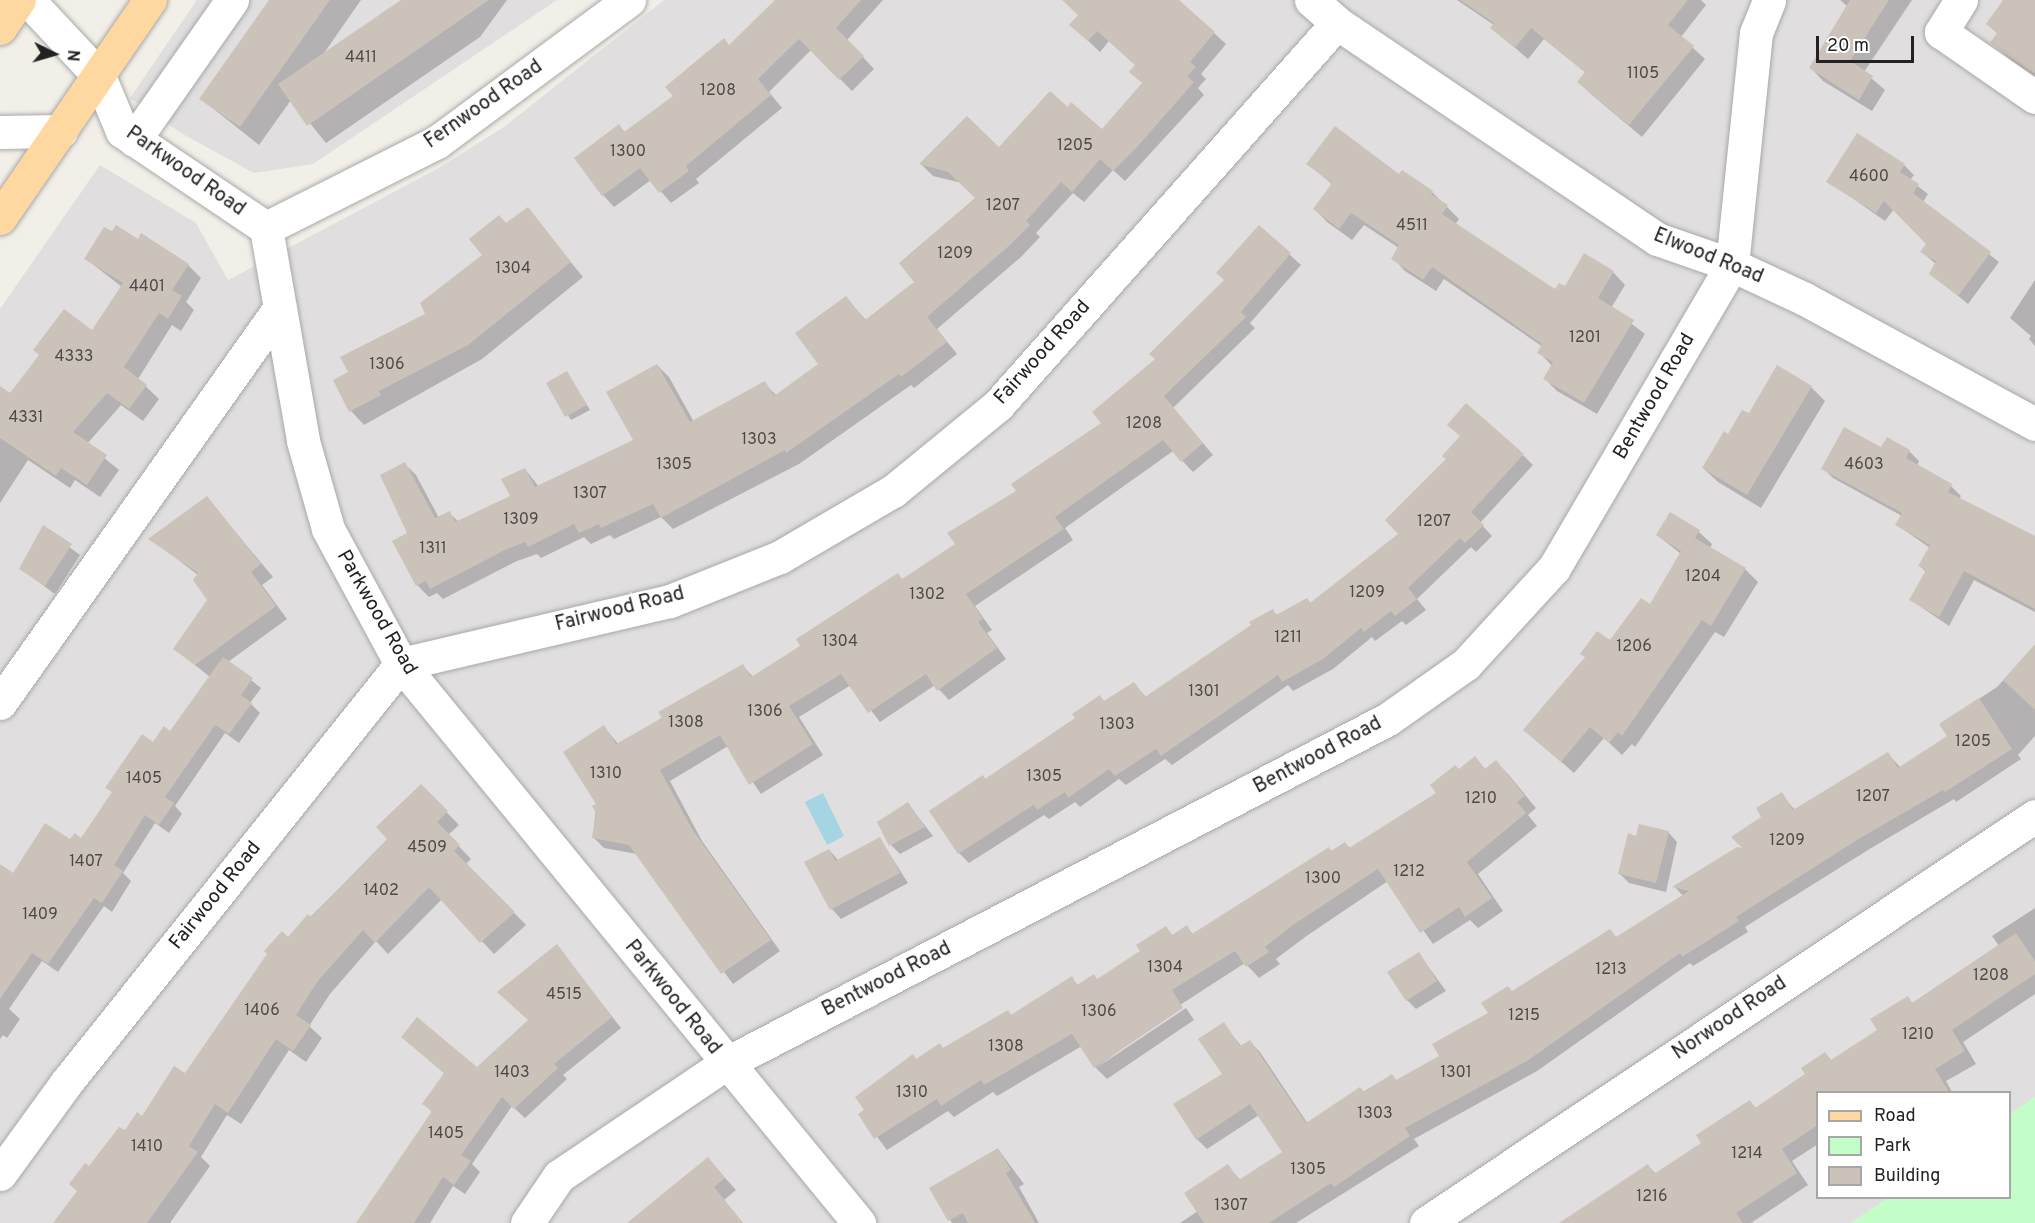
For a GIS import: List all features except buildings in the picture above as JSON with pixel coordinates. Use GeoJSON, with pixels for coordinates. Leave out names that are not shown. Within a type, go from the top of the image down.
{"type":"FeatureCollection","features":[{"type":"Feature","properties":{"kind":"main road"},"geometry":{"type":"LineString","coordinates":[[0,28],[19,0]]}},
{"type":"Feature","properties":{"kind":"main road"},"geometry":{"type":"LineString","coordinates":[[0,218],[150,0]]}},
{"type":"Feature","properties":{"kind":"street","name":"Parkwood Road"},"geometry":{"type":"LineString","coordinates":[[28,0],[99,76],[122,131],[266,228],[303,441],[328,529],[401,664],[725,1064],[859,1223]]}},
{"type":"Feature","properties":{"kind":"street"},"geometry":{"type":"LineString","coordinates":[[134,140],[232,0]]}},
{"type":"Feature","properties":{"kind":"street","name":"Elwood Road"},"geometry":{"type":"LineString","coordinates":[[1311,0],[1337,23],[1657,239],[1732,265],[1805,299],[2035,424]]}},
{"type":"Feature","properties":{"kind":"street","name":"Bentwood Road"},"geometry":{"type":"LineString","coordinates":[[527,1223],[559,1176],[725,1064],[1388,719],[1466,664],[1554,568],[1732,265],[1756,33],[1769,0]]}},
{"type":"Feature","properties":{"kind":"street"},"geometry":{"type":"LineString","coordinates":[[1961,0],[1941,32],[2035,97]]}},
{"type":"Feature","properties":{"kind":"street","name":"Fernwood Road"},"geometry":{"type":"LineString","coordinates":[[266,228],[437,142],[622,2]]}},
{"type":"Feature","properties":{"kind":"street","name":"Fairwood Road"},"geometry":{"type":"LineString","coordinates":[[0,1174],[66,1083],[401,664],[670,602],[780,557],[893,491],[998,405],[1337,23]]}},
{"type":"Feature","properties":{"kind":"street"},"geometry":{"type":"LineString","coordinates":[[0,132],[61,131]]}},
{"type":"Feature","properties":{"kind":"street"},"geometry":{"type":"LineString","coordinates":[[0,703],[280,308]]}},
{"type":"Feature","properties":{"kind":"street","name":"Norwood Road"},"geometry":{"type":"LineString","coordinates":[[1426,1223],[2035,816]]}},
{"type":"Feature","properties":{"kind":"shaded area"},"geometry":{"type":"Polygon","coordinates":[[[197,0],[557,0],[313,164],[254,173],[181,133],[130,98],[197,0]]]}},
{"type":"Feature","properties":{"kind":"shaded area"},"geometry":{"type":"Polygon","coordinates":[[[664,0],[2035,0],[2035,1097],[2011,1113],[2011,1091],[1816,1091],[1816,1199],[1887,1199],[1851,1223],[0,1223],[0,309],[100,165],[196,223],[228,280],[437,169],[504,127],[664,0]]]}},
{"type":"Feature","properties":{"kind":"green space"},"geometry":{"type":"Polygon","coordinates":[[[2035,1097],[2035,1223],[1851,1223],[1887,1199],[2011,1199],[2011,1113],[2035,1097]]]}},
{"type":"Feature","properties":{"kind":"water"},"geometry":{"type":"Polygon","coordinates":[[[823,793],[844,836],[827,845],[805,802],[823,793]]]}}]}
